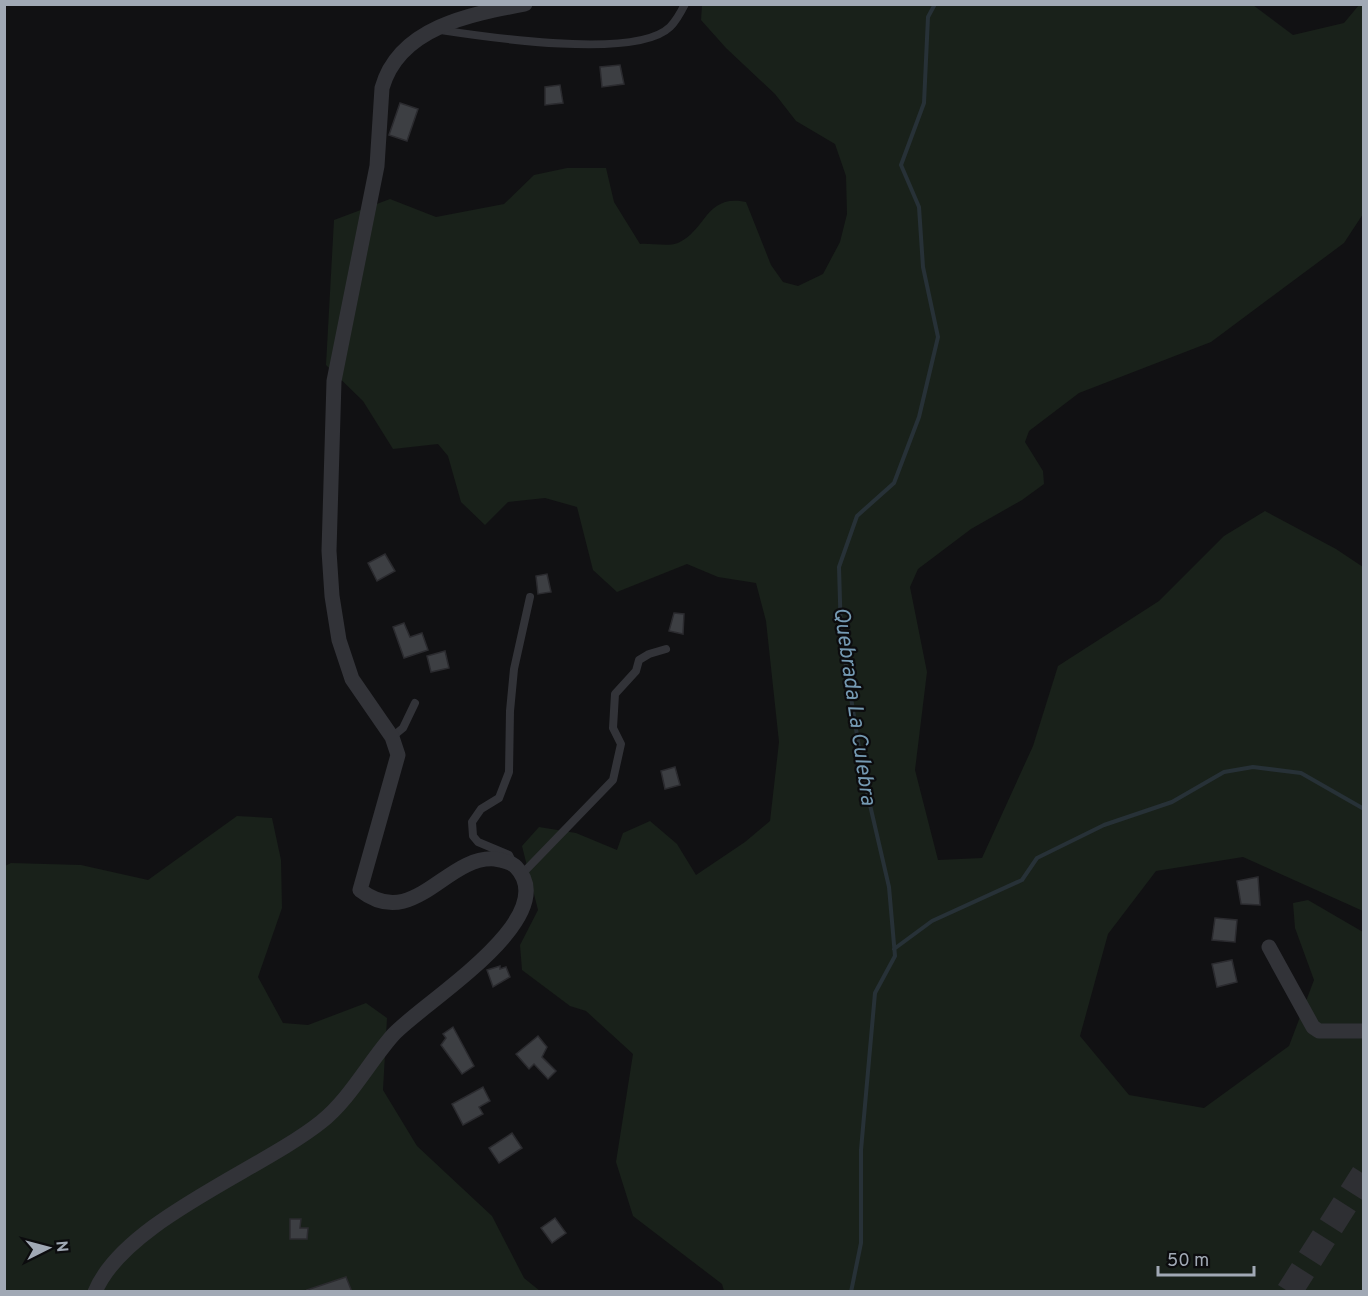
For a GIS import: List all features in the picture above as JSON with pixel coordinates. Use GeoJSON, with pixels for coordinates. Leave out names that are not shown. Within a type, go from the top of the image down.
{"type":"FeatureCollection","features":[{"type":"Feature","properties":{"kind":"street"},"geometry":{"type":"LineString","coordinates":[[95,1292],[102,1275],[148,1231],[322,1122],[393,1035],[500,943],[522,909],[526,892],[518,869],[482,858],[462,866],[422,896],[408,900],[373,899],[360,890],[398,762],[392,737],[352,679],[339,640],[332,596],[329,551],[334,381],[377,166],[382,88],[388,70],[399,55],[435,30],[481,12],[525,4]]}},
{"type":"Feature","properties":{"kind":"street"},"geometry":{"type":"LineString","coordinates":[[1269,947],[1313,1027],[1319,1031],[1364,1031]]}},
{"type":"Feature","properties":{"kind":"lane"},"geometry":{"type":"LineString","coordinates":[[435,30],[570,45],[620,45],[647,40],[669,28],[685,4]]}},
{"type":"Feature","properties":{"kind":"lane"},"geometry":{"type":"LineString","coordinates":[[530,597],[514,669],[510,711],[509,772],[499,798],[481,809],[472,822],[473,836],[478,842],[509,855],[518,869],[613,780],[621,744],[614,728],[615,694],[629,681],[639,660],[666,649]]}},
{"type":"Feature","properties":{"kind":"lane"},"geometry":{"type":"LineString","coordinates":[[392,737],[403,728],[415,703]]}},
{"type":"Feature","properties":{"kind":"shaded area"},"geometry":{"type":"Polygon","coordinates":[[[702,5],[1253,5],[1293,35],[1344,23],[1359,5],[1363,5],[1363,214],[1344,243],[1211,342],[1079,393],[1029,431],[1025,442],[1043,471],[1044,484],[1022,500],[971,529],[918,569],[910,587],[927,672],[915,770],[938,860],[982,858],[1033,746],[1058,666],[1159,601],[1224,536],[1265,511],[1336,549],[1363,567],[1363,911],[1243,857],[1156,871],[1108,934],[1080,1036],[1129,1095],[1204,1108],[1289,1046],[1314,980],[1295,928],[1293,903],[1308,900],[1363,932],[1363,1291],[724,1291],[722,1284],[633,1216],[616,1162],[633,1054],[586,1011],[570,1006],[522,970],[520,945],[538,910],[522,846],[539,827],[576,833],[617,850],[623,833],[650,821],[677,844],[696,875],[745,842],[770,821],[779,742],[766,621],[756,583],[718,577],[687,564],[617,592],[593,570],[577,507],[545,498],[508,502],[485,525],[461,502],[448,456],[438,444],[393,449],[363,401],[326,365],[334,220],[390,199],[436,217],[504,204],[534,175],[567,168],[606,168],[614,202],[640,244],[678,243],[688,237],[714,208],[722,203],[746,202],[771,265],[783,282],[798,286],[823,274],[840,242],[847,214],[846,176],[835,144],[796,121],[775,94],[726,48],[701,20],[702,5]]]}},
{"type":"Feature","properties":{"kind":"shaded area"},"geometry":{"type":"Polygon","coordinates":[[[237,816],[272,818],[281,860],[282,908],[258,977],[283,1023],[308,1025],[366,1003],[387,1018],[383,1090],[417,1146],[492,1216],[524,1278],[540,1291],[5,1292],[5,866],[11,863],[81,865],[148,880],[237,816]]]}},
{"type":"Feature","properties":{"kind":"building"},"geometry":{"type":"Polygon","coordinates":[[[620,65],[624,84],[602,87],[600,67],[620,65]]]}},
{"type":"Feature","properties":{"kind":"building"},"geometry":{"type":"Polygon","coordinates":[[[560,85],[563,103],[545,105],[545,87],[560,85]]]}},
{"type":"Feature","properties":{"kind":"building"},"geometry":{"type":"Polygon","coordinates":[[[400,103],[418,109],[407,141],[389,135],[400,103]]]}},
{"type":"Feature","properties":{"kind":"building"},"geometry":{"type":"Polygon","coordinates":[[[385,554],[395,571],[377,581],[368,563],[385,554]]]}},
{"type":"Feature","properties":{"kind":"building"},"geometry":{"type":"Polygon","coordinates":[[[547,574],[551,592],[538,594],[536,576],[547,574]]]}},
{"type":"Feature","properties":{"kind":"building"},"geometry":{"type":"Polygon","coordinates":[[[674,613],[684,614],[683,634],[669,631],[674,613]]]}},
{"type":"Feature","properties":{"kind":"building"},"geometry":{"type":"Polygon","coordinates":[[[404,623],[410,637],[422,633],[428,650],[404,658],[393,627],[404,623]]]}},
{"type":"Feature","properties":{"kind":"building"},"geometry":{"type":"Polygon","coordinates":[[[445,651],[449,668],[431,672],[427,656],[445,651]]]}},
{"type":"Feature","properties":{"kind":"building"},"geometry":{"type":"Polygon","coordinates":[[[675,767],[680,785],[665,789],[661,771],[675,767]]]}},
{"type":"Feature","properties":{"kind":"building"},"geometry":{"type":"Polygon","coordinates":[[[1258,877],[1260,905],[1241,904],[1237,881],[1258,877]]]}},
{"type":"Feature","properties":{"kind":"building"},"geometry":{"type":"Polygon","coordinates":[[[1215,918],[1237,920],[1235,942],[1212,940],[1215,918]]]}},
{"type":"Feature","properties":{"kind":"building"},"geometry":{"type":"Polygon","coordinates":[[[1232,960],[1237,982],[1217,987],[1212,964],[1232,960]]]}},
{"type":"Feature","properties":{"kind":"building"},"geometry":{"type":"Polygon","coordinates":[[[500,966],[500,969],[506,967],[510,977],[493,987],[487,970],[500,966]]]}},
{"type":"Feature","properties":{"kind":"building"},"geometry":{"type":"Polygon","coordinates":[[[453,1027],[474,1066],[462,1074],[441,1045],[446,1038],[443,1034],[453,1027]]]}},
{"type":"Feature","properties":{"kind":"building"},"geometry":{"type":"Polygon","coordinates":[[[538,1036],[547,1047],[542,1057],[556,1071],[548,1079],[534,1064],[529,1069],[516,1054],[538,1036]]]}},
{"type":"Feature","properties":{"kind":"building"},"geometry":{"type":"Polygon","coordinates":[[[483,1087],[490,1101],[479,1107],[483,1114],[463,1125],[452,1104],[483,1087]]]}},
{"type":"Feature","properties":{"kind":"building"},"geometry":{"type":"Polygon","coordinates":[[[512,1133],[522,1148],[499,1163],[489,1148],[512,1133]]]}},
{"type":"Feature","properties":{"kind":"building"},"geometry":{"type":"Polygon","coordinates":[[[555,1218],[566,1233],[552,1243],[541,1228],[555,1218]]]}},
{"type":"Feature","properties":{"kind":"building"},"geometry":{"type":"Polygon","coordinates":[[[290,1219],[301,1219],[300,1228],[308,1228],[307,1239],[290,1239],[290,1219]]]}},
{"type":"Feature","properties":{"kind":"building"},"geometry":{"type":"Polygon","coordinates":[[[346,1277],[352,1292],[308,1292],[307,1290],[346,1277]]]}},
{"type":"Feature","properties":{"kind":"waterway","name":"Quebrada La Culebra"},"geometry":{"type":"LineString","coordinates":[[851,1292],[861,1243],[861,1150],[875,993],[895,956],[889,887],[864,779],[841,635],[839,567],[857,516],[894,483],[919,417],[938,337],[923,267],[919,207],[901,165],[924,103],[928,17],[935,4]]}},
{"type":"Feature","properties":{"kind":"waterway"},"geometry":{"type":"LineString","coordinates":[[894,949],[932,921],[1022,880],[1037,858],[1104,825],[1172,802],[1224,772],[1253,767],[1301,773],[1364,809]]}},
{"type":"Feature","properties":{"kind":"tunnel"},"geometry":{"type":"LineString","coordinates":[[1289,1292],[1364,1174]]}}]}
